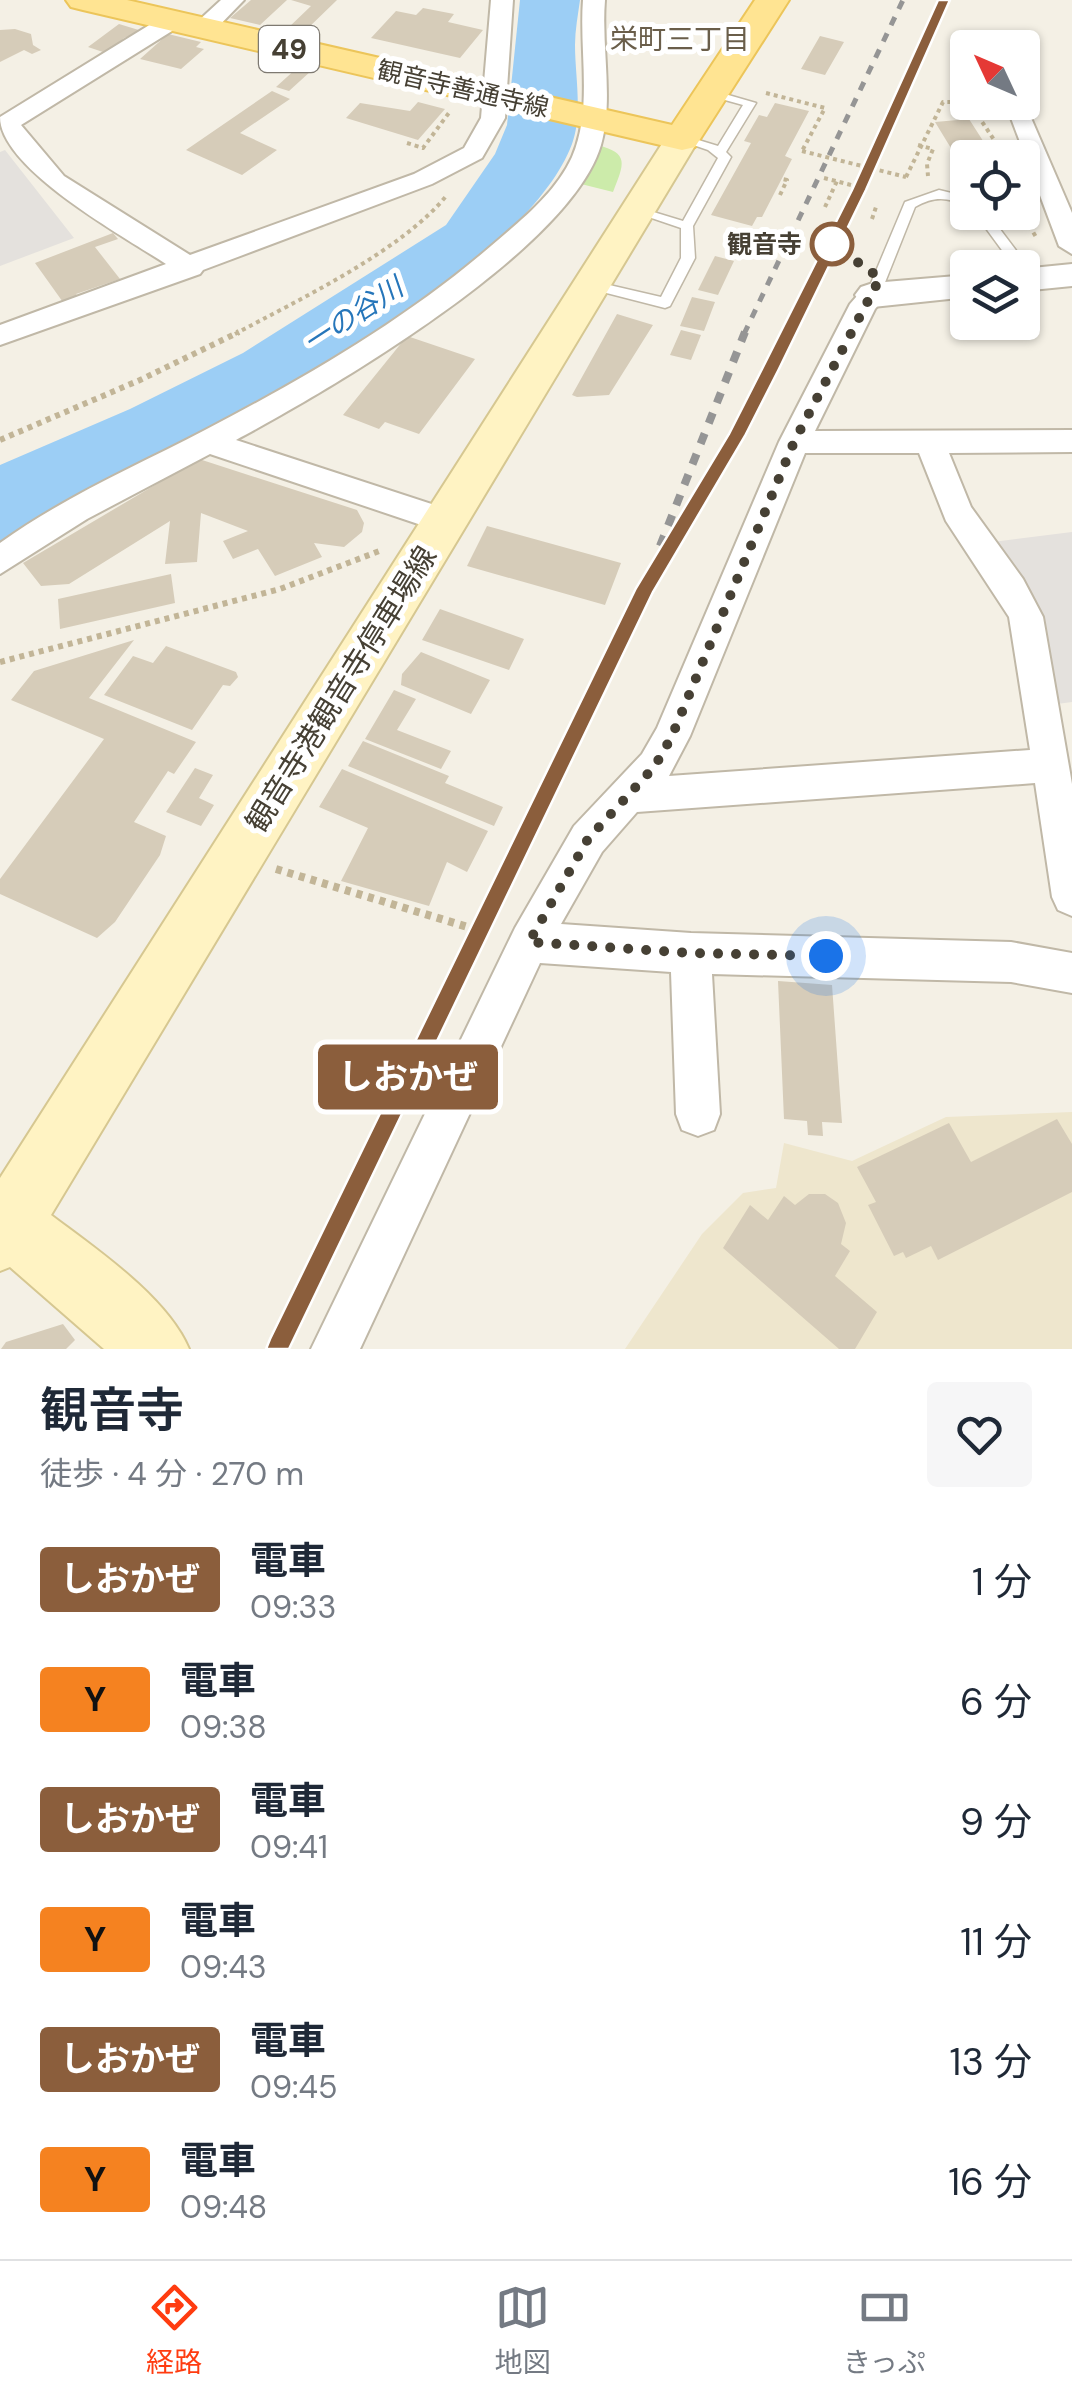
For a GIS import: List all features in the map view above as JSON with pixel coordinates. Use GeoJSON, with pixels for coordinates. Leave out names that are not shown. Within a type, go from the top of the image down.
{"type":"FeatureCollection","features":[{"type":"Feature","properties":{"kind":"main road","name":"観音寺善通寺線"},"geometry":{"type":"LineString","coordinates":[[83,0],[701,145]]}},
{"type":"Feature","properties":{"kind":"main road"},"geometry":{"type":"LineString","coordinates":[[701,145],[711,93],[772,0]]}},
{"type":"Feature","properties":{"kind":"main road","name":"観音寺港観音寺停車場線"},"geometry":{"type":"LineString","coordinates":[[3,1226],[638,211],[701,145]]}},
{"type":"Feature","properties":{"kind":"main road"},"geometry":{"type":"LineString","coordinates":[[3,1226],[76,1276],[154,1349]]}},
{"type":"Feature","properties":{"kind":"street"},"geometry":{"type":"LineString","coordinates":[[191,268],[56,181],[4,125],[234,0]]}},
{"type":"Feature","properties":{"kind":"street"},"geometry":{"type":"LineString","coordinates":[[0,335],[191,268],[423,179],[473,152],[493,118],[502,0]]}},
{"type":"Feature","properties":{"kind":"street"},"geometry":{"type":"LineString","coordinates":[[0,561],[87,502],[208,442],[363,352],[500,254],[572,181],[589,144],[594,0]]}},
{"type":"Feature","properties":{"kind":"street"},"geometry":{"type":"LineString","coordinates":[[1023,120],[1072,246]]}},
{"type":"Feature","properties":{"kind":"street"},"geometry":{"type":"LineString","coordinates":[[1040,274],[1072,275]]}},
{"type":"Feature","properties":{"kind":"street"},"geometry":{"type":"LineString","coordinates":[[335,1349],[529,942],[588,839],[655,766],[672,736],[794,442],[864,304],[873,295],[950,288]]}},
{"type":"Feature","properties":{"kind":"street"},"geometry":{"type":"LineString","coordinates":[[794,442],[1072,441]]}},
{"type":"Feature","properties":{"kind":"street"},"geometry":{"type":"LineString","coordinates":[[208,442],[445,521]]}},
{"type":"Feature","properties":{"kind":"street"},"geometry":{"type":"LineString","coordinates":[[930,442],[956,512],[1011,588],[1026,617],[1072,896]]}},
{"type":"Feature","properties":{"kind":"street"},"geometry":{"type":"LineString","coordinates":[[628,796],[1050,765]]}},
{"type":"Feature","properties":{"kind":"street"},"geometry":{"type":"LineString","coordinates":[[529,942],[691,953],[1011,962],[1072,974]]}},
{"type":"Feature","properties":{"kind":"street"},"geometry":{"type":"LineString","coordinates":[[691,953],[698,1114]]}},
{"type":"Feature","properties":{"kind":"lane"},"geometry":{"type":"LineString","coordinates":[[592,284],[664,304],[688,258],[687,226],[724,157],[701,145]]}},
{"type":"Feature","properties":{"kind":"lane"},"geometry":{"type":"LineString","coordinates":[[873,295],[910,205],[923,196],[950,193]]}},
{"type":"Feature","properties":{"kind":"lane"},"geometry":{"type":"LineString","coordinates":[[638,211],[687,226]]}},
{"type":"Feature","properties":{"kind":"path"},"geometry":{"type":"LineString","coordinates":[[783,98],[825,108],[802,151],[906,177],[943,102],[950,102]]}},
{"type":"Feature","properties":{"kind":"path"},"geometry":{"type":"LineString","coordinates":[[406,144],[422,148],[457,102]]}},
{"type":"Feature","properties":{"kind":"path"},"geometry":{"type":"LineString","coordinates":[[918,146],[933,149],[927,164],[928,176]]}},
{"type":"Feature","properties":{"kind":"path"},"geometry":{"type":"LineString","coordinates":[[0,440],[102,399],[215,346],[346,271],[433,215],[473,152]]}},
{"type":"Feature","properties":{"kind":"path"},"geometry":{"type":"LineString","coordinates":[[824,178],[852,185]]}},
{"type":"Feature","properties":{"kind":"path"},"geometry":{"type":"LineString","coordinates":[[780,195],[788,180],[782,179]]}},
{"type":"Feature","properties":{"kind":"path"},"geometry":{"type":"LineString","coordinates":[[825,207],[837,181]]}},
{"type":"Feature","properties":{"kind":"path"},"geometry":{"type":"LineString","coordinates":[[872,218],[877,204]]}},
{"type":"Feature","properties":{"kind":"path"},"geometry":{"type":"LineString","coordinates":[[0,662],[242,596],[280,590],[386,548]]}},
{"type":"Feature","properties":{"kind":"path"},"geometry":{"type":"LineString","coordinates":[[236,858],[478,932],[529,942]]}},
{"type":"Feature","properties":{"kind":"shaded area"},"geometry":{"type":"Polygon","coordinates":[[[5,150],[74,238],[0,266],[0,152],[5,150]]]}},
{"type":"Feature","properties":{"kind":"shaded area"},"geometry":{"type":"Polygon","coordinates":[[[1072,532],[1072,702],[1057,704],[993,542],[1072,532]]]}},
{"type":"Feature","properties":{"kind":"shaded area"},"geometry":{"type":"Polygon","coordinates":[[[1072,1112],[1072,1349],[625,1349],[702,1234],[743,1193],[776,1188],[784,1143],[852,1161],[946,1117],[1072,1112]]]}},
{"type":"Feature","properties":{"kind":"green space"},"geometry":{"type":"Polygon","coordinates":[[[597,145],[615,152],[622,161],[613,192],[577,183],[597,145]]]}},
{"type":"Feature","properties":{"kind":"water","name":"一の谷川"},"geometry":{"type":"Polygon","coordinates":[[[520,0],[580,0],[575,39],[575,132],[572,144],[538,200],[480,257],[404,315],[318,371],[141,472],[0,546],[0,465],[130,409],[243,353],[446,225],[495,154],[507,125],[520,0]]]}},
{"type":"Feature","properties":{"kind":"building"},"geometry":{"type":"Polygon","coordinates":[[[251,0],[287,0],[260,25],[230,18],[251,0]]]}},
{"type":"Feature","properties":{"kind":"building"},"geometry":{"type":"Polygon","coordinates":[[[291,0],[337,0],[303,33],[287,29],[311,6],[291,0]]]}},
{"type":"Feature","properties":{"kind":"building"},"geometry":{"type":"Polygon","coordinates":[[[423,8],[454,14],[448,22],[483,30],[460,58],[371,38],[396,11],[416,15],[423,8]]]}},
{"type":"Feature","properties":{"kind":"building"},"geometry":{"type":"Polygon","coordinates":[[[119,24],[142,31],[124,38],[107,57],[88,47],[119,24]]]}},
{"type":"Feature","properties":{"kind":"building"},"geometry":{"type":"Polygon","coordinates":[[[0,30],[31,34],[33,45],[41,50],[32,54],[24,50],[0,62],[0,30]]]}},
{"type":"Feature","properties":{"kind":"building"},"geometry":{"type":"Polygon","coordinates":[[[168,34],[201,42],[196,47],[204,49],[181,69],[140,59],[168,34]]]}},
{"type":"Feature","properties":{"kind":"building"},"geometry":{"type":"Polygon","coordinates":[[[820,36],[844,42],[825,75],[801,69],[820,36]]]}},
{"type":"Feature","properties":{"kind":"building"},"geometry":{"type":"Polygon","coordinates":[[[298,67],[311,71],[289,91],[276,87],[298,67]]]}},
{"type":"Feature","properties":{"kind":"building"},"geometry":{"type":"Polygon","coordinates":[[[272,91],[290,99],[240,133],[277,150],[242,175],[186,150],[272,91]]]}},
{"type":"Feature","properties":{"kind":"building"},"geometry":{"type":"Polygon","coordinates":[[[418,102],[445,109],[418,140],[346,118],[360,103],[410,111],[418,102]]]}},
{"type":"Feature","properties":{"kind":"building"},"geometry":{"type":"Polygon","coordinates":[[[775,103],[809,111],[785,156],[792,159],[762,217],[757,217],[752,226],[711,215],[751,143],[744,141],[759,115],[767,117],[775,103]]]}},
{"type":"Feature","properties":{"kind":"building"},"geometry":{"type":"Polygon","coordinates":[[[970,120],[982,140],[950,140],[950,147],[935,122],[970,120]]]}},
{"type":"Feature","properties":{"kind":"building"},"geometry":{"type":"Polygon","coordinates":[[[113,233],[118,239],[95,247],[120,279],[76,294],[80,299],[65,305],[35,263],[113,233]]]}},
{"type":"Feature","properties":{"kind":"building"},"geometry":{"type":"Polygon","coordinates":[[[715,256],[734,261],[718,295],[698,290],[715,256]]]}},
{"type":"Feature","properties":{"kind":"building"},"geometry":{"type":"Polygon","coordinates":[[[692,297],[715,302],[704,331],[680,326],[692,297]]]}},
{"type":"Feature","properties":{"kind":"building"},"geometry":{"type":"Polygon","coordinates":[[[617,314],[653,325],[609,395],[572,395],[617,314]]]}},
{"type":"Feature","properties":{"kind":"building"},"geometry":{"type":"Polygon","coordinates":[[[681,330],[701,335],[691,360],[670,355],[681,330]]]}},
{"type":"Feature","properties":{"kind":"building"},"geometry":{"type":"Polygon","coordinates":[[[407,336],[475,359],[419,434],[385,422],[379,429],[343,415],[407,336]]]}},
{"type":"Feature","properties":{"kind":"building"},"geometry":{"type":"Polygon","coordinates":[[[199,459],[357,510],[364,523],[362,532],[344,547],[314,543],[322,557],[275,576],[258,549],[233,559],[223,541],[248,531],[201,513],[197,562],[165,564],[170,521],[69,584],[41,586],[23,563],[199,459]]]}},
{"type":"Feature","properties":{"kind":"building"},"geometry":{"type":"Polygon","coordinates":[[[487,526],[621,563],[605,605],[467,566],[487,526]]]}},
{"type":"Feature","properties":{"kind":"building"},"geometry":{"type":"Polygon","coordinates":[[[171,574],[175,603],[60,629],[58,599],[171,574]]]}},
{"type":"Feature","properties":{"kind":"building"},"geometry":{"type":"Polygon","coordinates":[[[440,609],[524,639],[509,670],[422,640],[440,609]]]}},
{"type":"Feature","properties":{"kind":"building"},"geometry":{"type":"Polygon","coordinates":[[[134,640],[89,698],[196,742],[174,774],[168,771],[134,822],[166,836],[160,855],[115,922],[97,938],[0,894],[0,879],[104,739],[11,700],[34,671],[134,640]]]}},
{"type":"Feature","properties":{"kind":"building"},"geometry":{"type":"Polygon","coordinates":[[[166,646],[236,672],[238,677],[230,686],[223,685],[192,730],[104,695],[133,656],[153,663],[166,646]]]}},
{"type":"Feature","properties":{"kind":"building"},"geometry":{"type":"Polygon","coordinates":[[[421,652],[490,680],[471,714],[401,685],[402,674],[421,652]]]}},
{"type":"Feature","properties":{"kind":"building"},"geometry":{"type":"Polygon","coordinates":[[[394,690],[416,699],[397,730],[451,751],[441,769],[365,739],[394,690]]]}},
{"type":"Feature","properties":{"kind":"building"},"geometry":{"type":"Polygon","coordinates":[[[363,741],[449,776],[445,783],[503,807],[494,826],[348,766],[363,741]]]}},
{"type":"Feature","properties":{"kind":"building"},"geometry":{"type":"Polygon","coordinates":[[[195,768],[213,775],[199,798],[214,805],[201,826],[166,812],[195,768]]]}},
{"type":"Feature","properties":{"kind":"building"},"geometry":{"type":"Polygon","coordinates":[[[342,769],[488,831],[467,872],[447,862],[429,906],[341,881],[368,828],[319,807],[342,769]]]}},
{"type":"Feature","properties":{"kind":"building"},"geometry":{"type":"Polygon","coordinates":[[[778,981],[832,985],[842,1123],[822,1122],[823,1136],[808,1135],[807,1121],[784,1119],[778,981]]]}},
{"type":"Feature","properties":{"kind":"building"},"geometry":{"type":"Polygon","coordinates":[[[1057,1119],[1072,1144],[1072,1192],[938,1260],[931,1246],[906,1258],[903,1252],[894,1256],[868,1205],[876,1202],[857,1167],[949,1123],[971,1162],[1057,1119]]]}},
{"type":"Feature","properties":{"kind":"building"},"geometry":{"type":"Polygon","coordinates":[[[809,1194],[825,1194],[838,1203],[846,1223],[841,1244],[850,1251],[835,1276],[877,1312],[855,1349],[839,1349],[723,1248],[750,1205],[768,1220],[784,1196],[795,1205],[809,1194]]]}},
{"type":"Feature","properties":{"kind":"building"},"geometry":{"type":"Polygon","coordinates":[[[63,1324],[75,1340],[66,1349],[1,1349],[6,1342],[63,1324]]]}},
{"type":"Feature","properties":{"kind":"railway"},"geometry":{"type":"LineString","coordinates":[[744,334],[903,0]]}},
{"type":"Feature","properties":{"kind":"railway"},"geometry":{"type":"LineString","coordinates":[[787,334],[859,190],[944,0]]}},
{"type":"Feature","properties":{"kind":"railway"},"geometry":{"type":"LineString","coordinates":[[660,546],[745,332]]}},
{"type":"Feature","properties":{"kind":"railway"},"geometry":{"type":"LineString","coordinates":[[556,773],[645,588],[736,436],[789,332]]}},
{"type":"Feature","properties":{"kind":"railway"},"geometry":{"type":"LineString","coordinates":[[280,1349],[558,770]]}},
{"type":"Feature","properties":{"kind":"train","name":"しおかぜ"},"geometry":{"type":"LineString","coordinates":[[280,1349],[645,588],[736,436],[859,190],[944,0]]}},
{"type":"Feature","properties":{"kind":"place","name":"観音寺"},"geometry":{"type":"Point","coordinates":[832,244]}},
{"type":"Feature","properties":{"kind":"district","name":"栄町三丁目"},"geometry":{"type":"Point","coordinates":[680,39]}},
{"type":"Feature","properties":{"kind":"route"},"geometry":{"type":"LineString","coordinates":[[826,956],[691,953],[529,942],[588,839],[655,766],[672,736],[794,442],[864,304],[873,295],[880,278],[832,244]]}}]}
